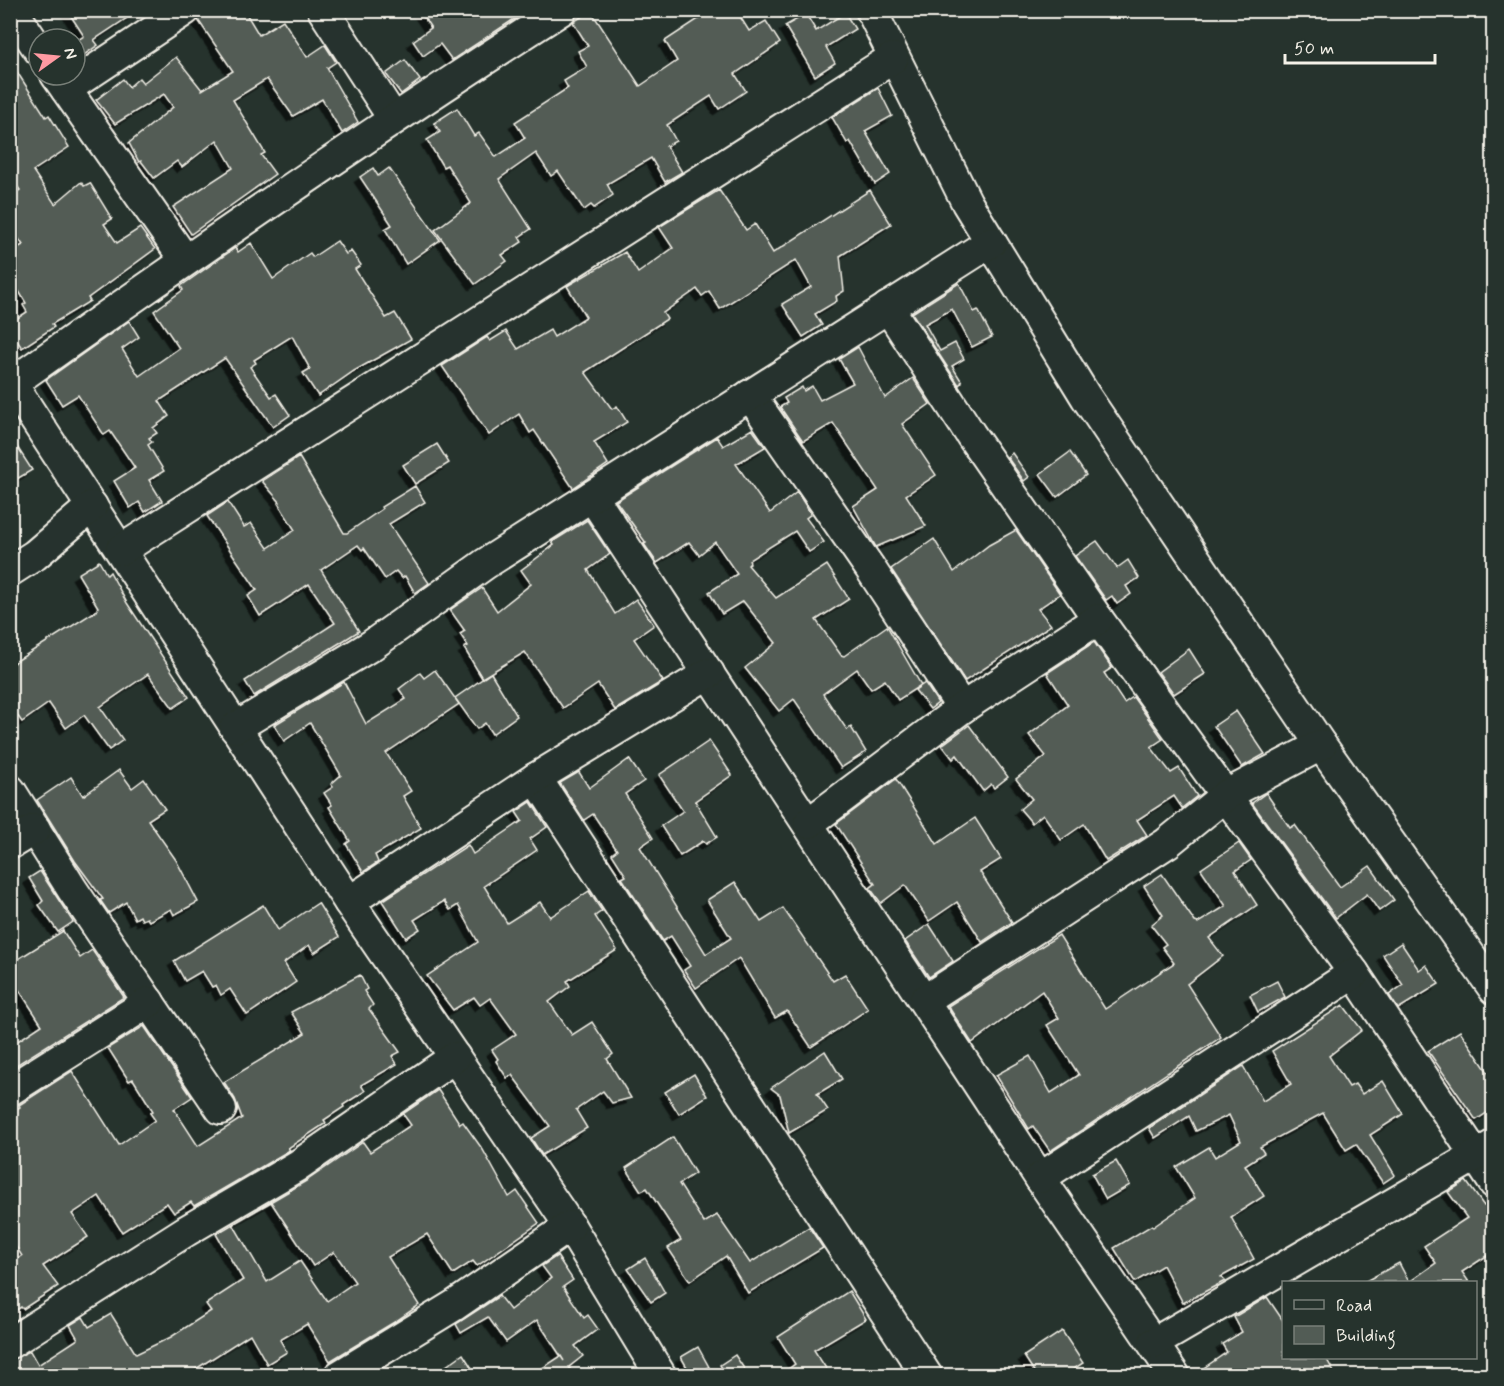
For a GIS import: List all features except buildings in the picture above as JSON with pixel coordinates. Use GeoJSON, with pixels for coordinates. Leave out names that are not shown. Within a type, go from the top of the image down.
{"type":"FeatureCollection","features":[{"type":"Feature","properties":{"kind":"street"},"geometry":{"type":"LineString","coordinates":[[12,10],[27,32]]}},
{"type":"Feature","properties":{"kind":"street"},"geometry":{"type":"LineString","coordinates":[[87,67],[185,10]]}},
{"type":"Feature","properties":{"kind":"street"},"geometry":{"type":"LineString","coordinates":[[323,10],[393,118]]}},
{"type":"Feature","properties":{"kind":"street"},"geometry":{"type":"LineString","coordinates":[[561,10],[393,118],[11,382],[349,902],[570,1226],[661,1376]]}},
{"type":"Feature","properties":{"kind":"street"},"geometry":{"type":"LineString","coordinates":[[871,10],[967,203],[1086,397],[1321,745],[1494,990]]}},
{"type":"Feature","properties":{"kind":"street"},"geometry":{"type":"LineString","coordinates":[[121,550],[893,58]]}},
{"type":"Feature","properties":{"kind":"street"},"geometry":{"type":"LineString","coordinates":[[64,87],[185,260]]}},
{"type":"Feature","properties":{"kind":"street"},"geometry":{"type":"LineString","coordinates":[[235,728],[372,645],[485,564],[991,242]]}},
{"type":"Feature","properties":{"kind":"street"},"geometry":{"type":"LineString","coordinates":[[888,307],[971,435],[1098,619],[1485,1151],[1494,1183]]}},
{"type":"Feature","properties":{"kind":"street"},"geometry":{"type":"LineString","coordinates":[[750,395],[870,568],[962,708]]}},
{"type":"Feature","properties":{"kind":"street"},"geometry":{"type":"LineString","coordinates":[[592,496],[809,823],[1040,1178],[1175,1376]]}},
{"type":"Feature","properties":{"kind":"street"},"geometry":{"type":"LineString","coordinates":[[10,571],[35,555],[92,506]]}},
{"type":"Feature","properties":{"kind":"street"},"geometry":{"type":"LineString","coordinates":[[809,823],[962,708],[1098,619]]}},
{"type":"Feature","properties":{"kind":"street"},"geometry":{"type":"LineString","coordinates":[[349,902],[536,778],[709,673]]}},
{"type":"Feature","properties":{"kind":"street"},"geometry":{"type":"LineString","coordinates":[[925,1000],[1167,843],[1227,795],[1321,745]]}},
{"type":"Feature","properties":{"kind":"street"},"geometry":{"type":"LineString","coordinates":[[536,778],[927,1376]]}},
{"type":"Feature","properties":{"kind":"street"},"geometry":{"type":"LineString","coordinates":[[10,790],[23,837],[72,889],[221,1109]]}},
{"type":"Feature","properties":{"kind":"street"},"geometry":{"type":"LineString","coordinates":[[1040,1178],[1354,973]]}},
{"type":"Feature","properties":{"kind":"street"},"geometry":{"type":"LineString","coordinates":[[10,1090],[148,1002]]}},
{"type":"Feature","properties":{"kind":"street"},"geometry":{"type":"LineString","coordinates":[[10,1343],[186,1231],[297,1166],[455,1057]]}},
{"type":"Feature","properties":{"kind":"street"},"geometry":{"type":"LineString","coordinates":[[1154,1343],[1485,1151]]}},
{"type":"Feature","properties":{"kind":"street"},"geometry":{"type":"LineString","coordinates":[[339,1376],[455,1305],[570,1226]]}}]}
